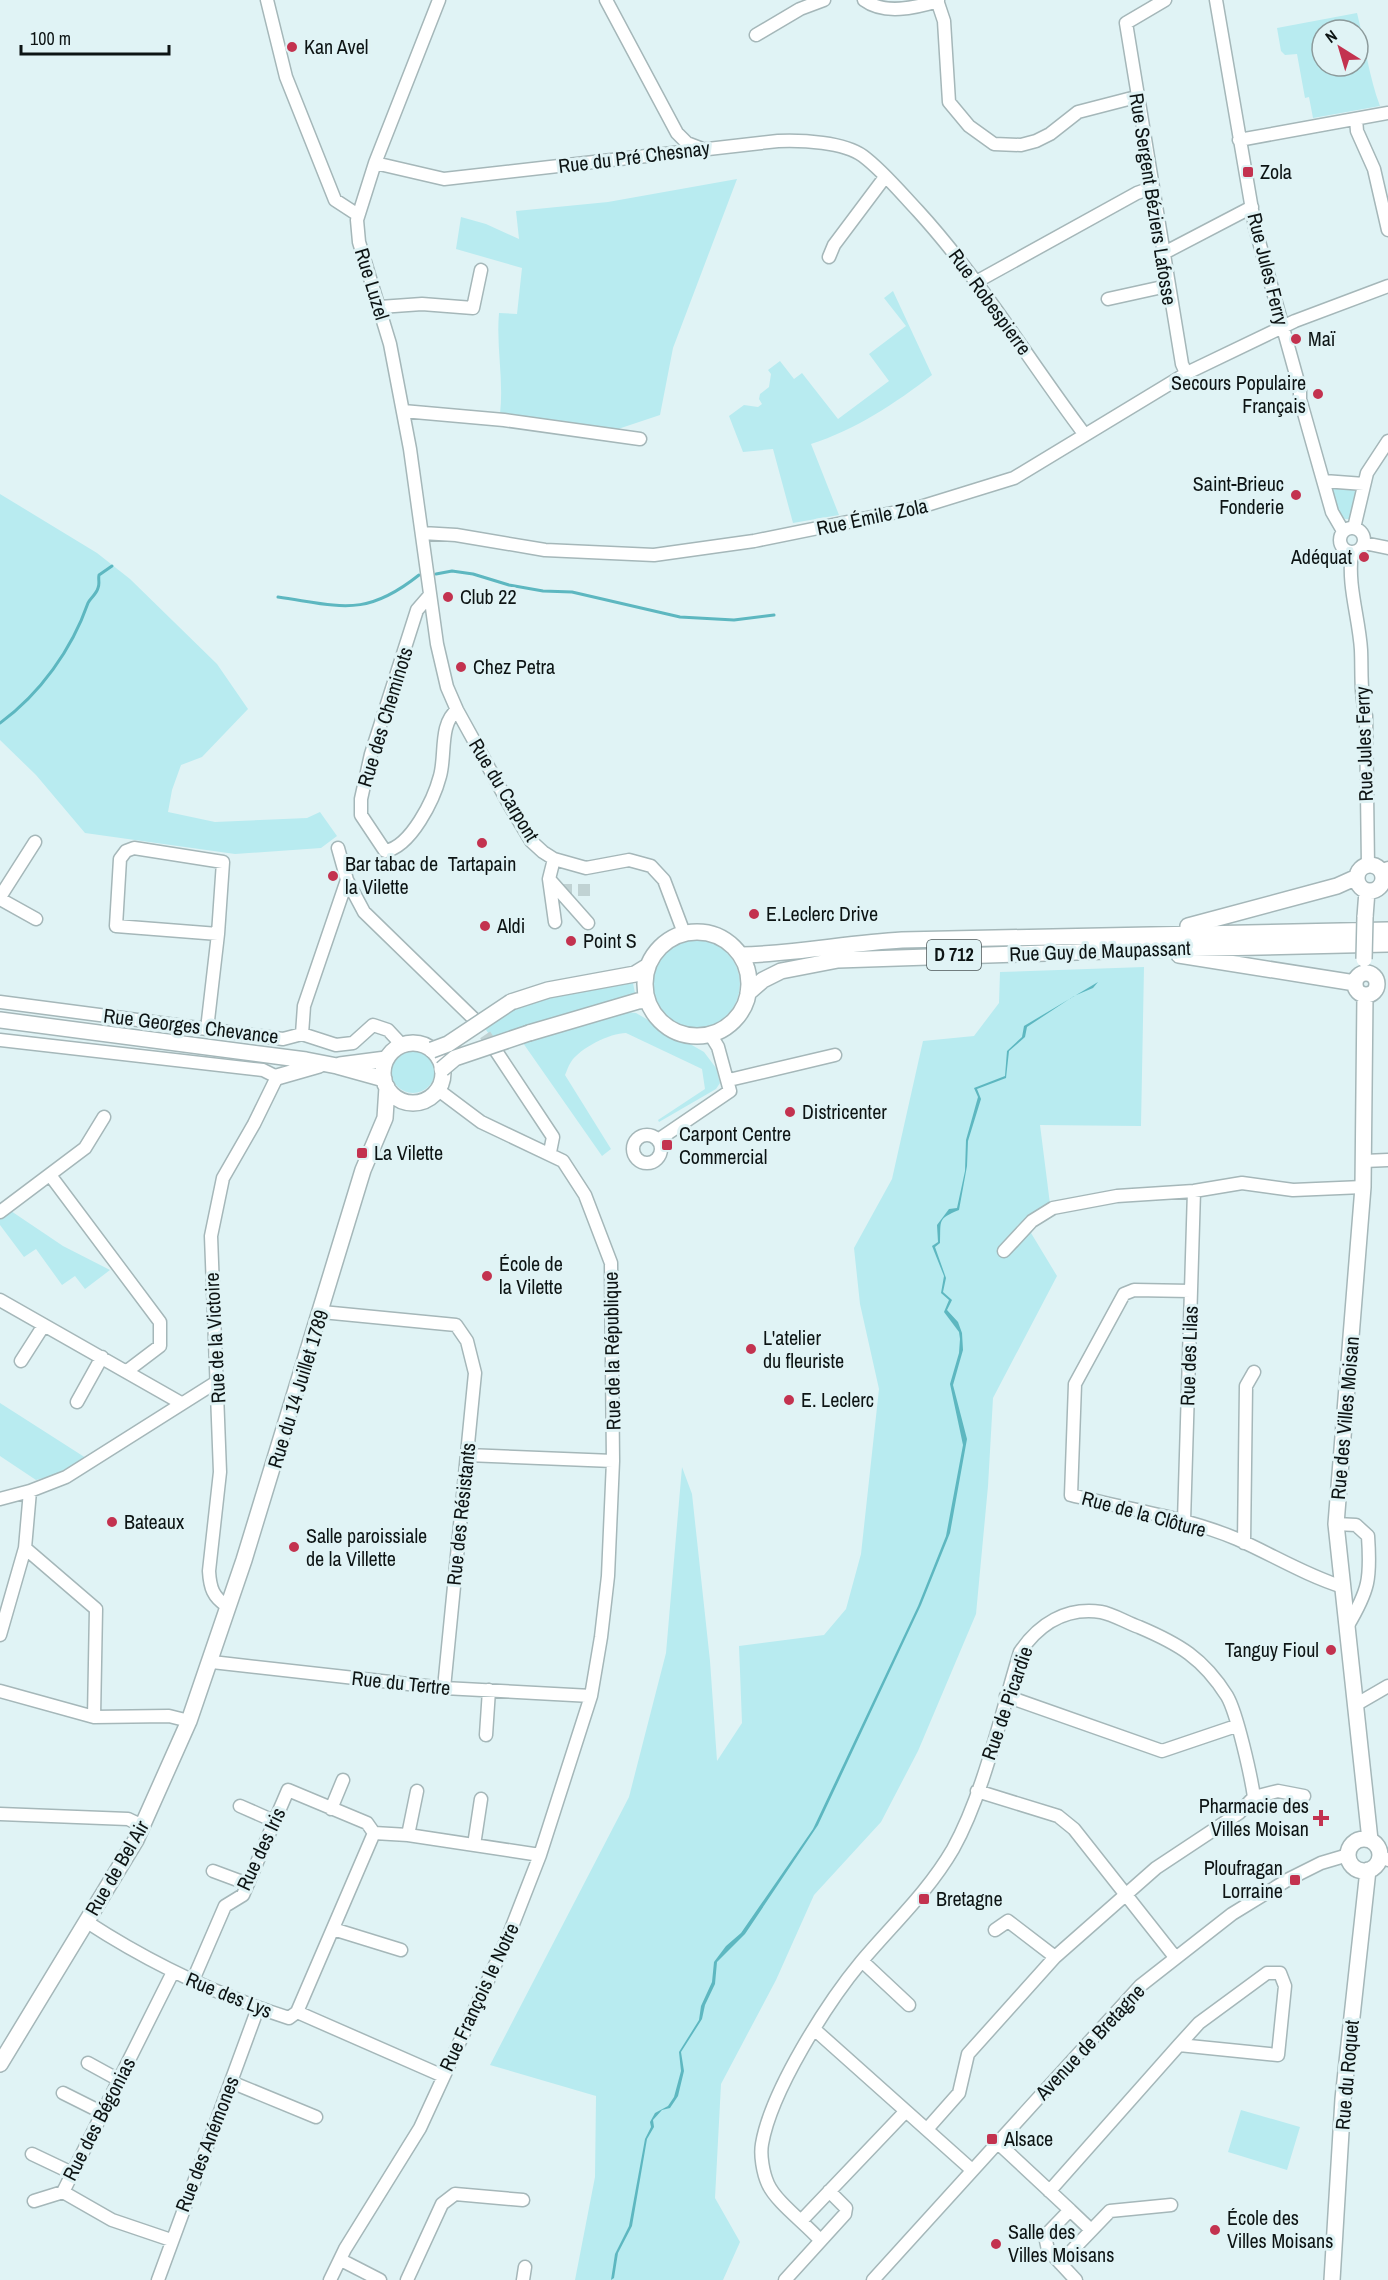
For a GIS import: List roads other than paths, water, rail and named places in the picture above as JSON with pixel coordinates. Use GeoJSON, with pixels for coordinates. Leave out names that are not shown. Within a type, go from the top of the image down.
{"type":"FeatureCollection","features":[{"type":"Feature","properties":{"kind":"main road","name":"Rue des Villes Moisan"},"geometry":{"type":"LineString","coordinates":[[1370,1840],[1336,1524],[1363,1186],[1369,980],[1365,917],[1367,891],[1378,888],[1377,873]]}},
{"type":"Feature","properties":{"kind":"main road"},"geometry":{"type":"LineString","coordinates":[[1120,936],[1204,924],[1377,873]]}},
{"type":"Feature","properties":{"kind":"main road","name":"Rue Guy de Maupassant"},"geometry":{"type":"LineString","coordinates":[[741,956],[777,955],[845,944],[902,940],[1388,930]]}},
{"type":"Feature","properties":{"kind":"main road"},"geometry":{"type":"LineString","coordinates":[[700,932],[716,935],[730,943],[741,956],[748,974],[748,993],[744,1007],[735,1019],[710,1034],[695,1036],[679,1033],[665,1025],[654,1014],[647,1000],[645,983],[648,966],[656,951],[669,940],[684,933],[700,932]]}},
{"type":"Feature","properties":{"kind":"main road","name":"Rue Guy de Maupassant"},"geometry":{"type":"LineString","coordinates":[[748,993],[763,980],[781,971],[838,960],[1388,944]]}},
{"type":"Feature","properties":{"kind":"main road"},"geometry":{"type":"LineString","coordinates":[[1168,949],[1180,956],[1215,962],[1369,980]]}},
{"type":"Feature","properties":{"kind":"main road"},"geometry":{"type":"LineString","coordinates":[[432,1050],[448,1044],[511,1002],[548,990],[635,974],[648,966]]}},
{"type":"Feature","properties":{"kind":"main road"},"geometry":{"type":"LineString","coordinates":[[386,1059],[385,1083],[392,1094],[406,1102],[426,1099],[437,1089],[442,1069],[455,1058],[529,1033],[647,1000]]}},
{"type":"Feature","properties":{"kind":"main road"},"geometry":{"type":"LineString","coordinates":[[0,1020],[331,1065],[385,1083]]}},
{"type":"Feature","properties":{"kind":"main road"},"geometry":{"type":"LineString","coordinates":[[277,1077],[331,1065],[386,1059],[402,1045],[418,1043],[432,1050],[442,1069]]}},
{"type":"Feature","properties":{"kind":"main road","name":"Rue du 14 Juillet 1789"},"geometry":{"type":"LineString","coordinates":[[212,1662],[227,1606],[244,1560],[322,1312],[363,1170],[385,1118],[385,1083]]}},
{"type":"Feature","properties":{"kind":"main road","name":"Rue du 14 Juillet 1789"},"geometry":{"type":"LineString","coordinates":[[385,1118],[406,1102]]}},
{"type":"Feature","properties":{"kind":"main road","name":"Rue de Bel Air"},"geometry":{"type":"LineString","coordinates":[[0,2064],[112,1883],[142,1826],[189,1721],[212,1662]]}},
{"type":"Feature","properties":{"kind":"main road"},"geometry":{"type":"LineString","coordinates":[[1370,1840],[1377,1846],[1384,1858],[1368,1870],[1354,1867],[1348,1855],[1355,1842],[1370,1840]]}},
{"type":"Feature","properties":{"kind":"main road","name":"Rue du Roquet"},"geometry":{"type":"LineString","coordinates":[[1332,2280],[1343,2099],[1368,1870]]}},
{"type":"Feature","properties":{"kind":"street"},"geometry":{"type":"LineString","coordinates":[[267,0],[286,77],[335,200],[358,215]]}},
{"type":"Feature","properties":{"kind":"street","name":"Rue Luzel"},"geometry":{"type":"LineString","coordinates":[[429,580],[403,411],[380,307],[359,242],[358,215],[375,163],[439,0]]}},
{"type":"Feature","properties":{"kind":"street"},"geometry":{"type":"LineString","coordinates":[[606,0],[677,134],[687,143],[703,150]]}},
{"type":"Feature","properties":{"kind":"street"},"geometry":{"type":"LineString","coordinates":[[756,35],[800,9],[824,0]]}},
{"type":"Feature","properties":{"kind":"street"},"geometry":{"type":"LineString","coordinates":[[864,0],[881,9],[937,1],[944,21],[949,102],[969,126],[994,144],[1021,145],[1036,141],[1050,134],[1078,112],[1136,97]]}},
{"type":"Feature","properties":{"kind":"street","name":"Rue Sergent Béziers Lafosse"},"geometry":{"type":"LineString","coordinates":[[1165,0],[1126,23],[1167,286],[1182,364],[1186,373]]}},
{"type":"Feature","properties":{"kind":"street","name":"Rue Jules Ferry"},"geometry":{"type":"LineString","coordinates":[[1216,0],[1252,207],[1332,512],[1349,529],[1363,535],[1364,543]]}},
{"type":"Feature","properties":{"kind":"street"},"geometry":{"type":"LineString","coordinates":[[1239,140],[1388,113]]}},
{"type":"Feature","properties":{"kind":"street"},"geometry":{"type":"LineString","coordinates":[[1356,119],[1358,131],[1374,169],[1388,230]]}},
{"type":"Feature","properties":{"kind":"street","name":"Rue du Pré Chesnay"},"geometry":{"type":"LineString","coordinates":[[375,163],[444,179],[778,141],[814,142],[851,150],[862,156],[885,177]]}},
{"type":"Feature","properties":{"kind":"street"},"geometry":{"type":"LineString","coordinates":[[829,257],[834,245],[885,177]]}},
{"type":"Feature","properties":{"kind":"street","name":"Rue Robespierre"},"geometry":{"type":"LineString","coordinates":[[885,177],[949,245],[1085,435]]}},
{"type":"Feature","properties":{"kind":"street"},"geometry":{"type":"LineString","coordinates":[[976,282],[1137,193],[1151,188]]}},
{"type":"Feature","properties":{"kind":"street"},"geometry":{"type":"LineString","coordinates":[[1162,254],[1252,207]]}},
{"type":"Feature","properties":{"kind":"street"},"geometry":{"type":"LineString","coordinates":[[380,307],[422,304],[473,308],[481,270]]}},
{"type":"Feature","properties":{"kind":"street"},"geometry":{"type":"LineString","coordinates":[[1108,299],[1167,286]]}},
{"type":"Feature","properties":{"kind":"street","name":"Rue Émile Zola"},"geometry":{"type":"LineString","coordinates":[[422,533],[456,535],[545,550],[654,555],[873,519],[1014,478],[1186,373],[1282,327],[1388,286]]}},
{"type":"Feature","properties":{"kind":"street"},"geometry":{"type":"LineString","coordinates":[[403,411],[504,420],[640,439]]}},
{"type":"Feature","properties":{"kind":"street"},"geometry":{"type":"LineString","coordinates":[[1349,529],[1372,464],[1388,441]]}},
{"type":"Feature","properties":{"kind":"street"},"geometry":{"type":"LineString","coordinates":[[1324,481],[1364,484]]}},
{"type":"Feature","properties":{"kind":"street","name":"Rue Jules Ferry"},"geometry":{"type":"LineString","coordinates":[[1349,529],[1340,538],[1341,546],[1352,552],[1351,581],[1361,651],[1363,704],[1366,716],[1377,873]]}},
{"type":"Feature","properties":{"kind":"street"},"geometry":{"type":"LineString","coordinates":[[1352,552],[1364,543],[1388,548]]}},
{"type":"Feature","properties":{"kind":"street","name":"Rue du Carpont"},"geometry":{"type":"LineString","coordinates":[[429,580],[442,667],[458,710],[531,841],[554,860],[586,868],[629,860],[651,866],[663,880],[684,933]]}},
{"type":"Feature","properties":{"kind":"street","name":"Rue des Cheminots"},"geometry":{"type":"LineString","coordinates":[[430,595],[417,610],[371,754],[360,799],[361,815],[385,850],[393,849],[407,838],[430,804],[441,775],[447,725],[450,716],[458,710]]}},
{"type":"Feature","properties":{"kind":"street"},"geometry":{"type":"LineString","coordinates":[[35,842],[0,898],[36,919]]}},
{"type":"Feature","properties":{"kind":"street"},"geometry":{"type":"LineString","coordinates":[[207,1029],[218,934],[223,862],[134,848],[126,851],[120,859],[116,926],[218,934]]}},
{"type":"Feature","properties":{"kind":"street"},"geometry":{"type":"LineString","coordinates":[[338,848],[347,880],[364,912],[475,1020]]}},
{"type":"Feature","properties":{"kind":"street"},"geometry":{"type":"LineString","coordinates":[[554,860],[549,879],[555,922]]}},
{"type":"Feature","properties":{"kind":"street"},"geometry":{"type":"LineString","coordinates":[[549,879],[588,923]]}},
{"type":"Feature","properties":{"kind":"street"},"geometry":{"type":"LineString","coordinates":[[302,1034],[304,1006],[347,880]]}},
{"type":"Feature","properties":{"kind":"street","name":"Rue Georges Chevance"},"geometry":{"type":"LineString","coordinates":[[0,1002],[283,1039],[302,1034],[336,1045],[353,1043],[373,1025],[388,1030],[402,1045]]}},
{"type":"Feature","properties":{"kind":"street"},"geometry":{"type":"LineString","coordinates":[[658,1140],[730,1091],[729,1080],[718,1047],[710,1034]]}},
{"type":"Feature","properties":{"kind":"street","name":"Rue Georges Chevance"},"geometry":{"type":"LineString","coordinates":[[0,1040],[263,1070],[277,1077]]}},
{"type":"Feature","properties":{"kind":"street"},"geometry":{"type":"LineString","coordinates":[[496,1051],[553,1137],[550,1152]]}},
{"type":"Feature","properties":{"kind":"street"},"geometry":{"type":"LineString","coordinates":[[729,1080],[835,1055]]}},
{"type":"Feature","properties":{"kind":"street","name":"Rue de la Victoire"},"geometry":{"type":"LineString","coordinates":[[227,1606],[216,1599],[210,1586],[209,1571],[220,1472],[218,1381],[213,1343],[211,1236],[223,1178],[254,1124],[277,1077]]}},
{"type":"Feature","properties":{"kind":"street","name":"Rue de la République"},"geometry":{"type":"LineString","coordinates":[[437,1089],[481,1122],[550,1152],[563,1161],[585,1196],[611,1263],[613,1461],[608,1576],[591,1696]]}},
{"type":"Feature","properties":{"kind":"street"},"geometry":{"type":"LineString","coordinates":[[0,1212],[85,1148],[104,1117]]}},
{"type":"Feature","properties":{"kind":"street"},"geometry":{"type":"LineString","coordinates":[[1364,1161],[1388,1160]]}},
{"type":"Feature","properties":{"kind":"street"},"geometry":{"type":"LineString","coordinates":[[50,1175],[160,1322],[160,1346],[127,1371]]}},
{"type":"Feature","properties":{"kind":"street"},"geometry":{"type":"LineString","coordinates":[[1004,1251],[1032,1221],[1053,1208],[1117,1196],[1194,1191],[1242,1184],[1293,1190],[1363,1186]]}},
{"type":"Feature","properties":{"kind":"street","name":"Rue des Lilas"},"geometry":{"type":"LineString","coordinates":[[1184,1521],[1194,1191]]}},
{"type":"Feature","properties":{"kind":"street","name":"Rue de la Clôture"},"geometry":{"type":"LineString","coordinates":[[1191,1291],[1134,1290],[1124,1294],[1075,1384],[1071,1495],[1184,1521],[1244,1543],[1316,1578],[1343,1587]]}},
{"type":"Feature","properties":{"kind":"street"},"geometry":{"type":"LineString","coordinates":[[0,1300],[181,1403]]}},
{"type":"Feature","properties":{"kind":"street","name":"Rue des Résistants"},"geometry":{"type":"LineString","coordinates":[[322,1312],[456,1325],[467,1341],[475,1372],[444,1688]]}},
{"type":"Feature","properties":{"kind":"street"},"geometry":{"type":"LineString","coordinates":[[21,1361],[44,1324]]}},
{"type":"Feature","properties":{"kind":"street"},"geometry":{"type":"LineString","coordinates":[[77,1402],[102,1357]]}},
{"type":"Feature","properties":{"kind":"street"},"geometry":{"type":"LineString","coordinates":[[1244,1543],[1246,1386],[1254,1372]]}},
{"type":"Feature","properties":{"kind":"street"},"geometry":{"type":"LineString","coordinates":[[0,1499],[66,1478],[218,1381]]}},
{"type":"Feature","properties":{"kind":"street"},"geometry":{"type":"LineString","coordinates":[[467,1455],[613,1461]]}},
{"type":"Feature","properties":{"kind":"street"},"geometry":{"type":"LineString","coordinates":[[0,1635],[25,1548],[30,1491]]}},
{"type":"Feature","properties":{"kind":"street"},"geometry":{"type":"LineString","coordinates":[[1336,1524],[1356,1525],[1368,1536],[1371,1570],[1365,1595],[1347,1627]]}},
{"type":"Feature","properties":{"kind":"street"},"geometry":{"type":"LineString","coordinates":[[25,1548],[96,1608],[94,1716]]}},
{"type":"Feature","properties":{"kind":"street","name":"Rue de Picardie"},"geometry":{"type":"LineString","coordinates":[[820,2240],[802,2220],[777,2199],[768,2183],[762,2144],[774,2108],[814,2029],[861,1961],[931,1884],[954,1847],[977,1791],[1020,1652],[1033,1634],[1051,1621],[1071,1612],[1102,1612],[1190,1652],[1210,1672],[1229,1699],[1251,1775],[1254,1797]]}},
{"type":"Feature","properties":{"kind":"street","name":"Rue du Tertre"},"geometry":{"type":"LineString","coordinates":[[212,1662],[444,1688],[591,1696]]}},
{"type":"Feature","properties":{"kind":"street"},"geometry":{"type":"LineString","coordinates":[[1357,1704],[1388,1686]]}},
{"type":"Feature","properties":{"kind":"street"},"geometry":{"type":"LineString","coordinates":[[486,1735],[489,1690]]}},
{"type":"Feature","properties":{"kind":"street"},"geometry":{"type":"LineString","coordinates":[[0,1691],[94,1716],[169,1716],[189,1721]]}},
{"type":"Feature","properties":{"kind":"street","name":"Rue François le Notre"},"geometry":{"type":"LineString","coordinates":[[330,2280],[345,2248],[420,2128],[508,1937],[540,1855],[591,1696]]}},
{"type":"Feature","properties":{"kind":"street"},"geometry":{"type":"LineString","coordinates":[[1006,1696],[1162,1751],[1236,1726]]}},
{"type":"Feature","properties":{"kind":"street"},"geometry":{"type":"LineString","coordinates":[[331,1809],[343,1780]]}},
{"type":"Feature","properties":{"kind":"street","name":"Rue des Iris"},"geometry":{"type":"LineString","coordinates":[[193,1980],[225,1906],[243,1895],[288,1790],[366,1823],[374,1833]]}},
{"type":"Feature","properties":{"kind":"street"},"geometry":{"type":"LineString","coordinates":[[408,1835],[417,1791]]}},
{"type":"Feature","properties":{"kind":"street"},"geometry":{"type":"LineString","coordinates":[[977,1791],[1058,1816],[1074,1829],[1175,1957]]}},
{"type":"Feature","properties":{"kind":"street"},"geometry":{"type":"LineString","coordinates":[[928,2128],[959,2093],[968,2054],[1055,1957],[1124,1895],[1156,1868],[1239,1813],[1254,1797],[1278,1791],[1304,1796]]}},
{"type":"Feature","properties":{"kind":"street"},"geometry":{"type":"LineString","coordinates":[[474,1845],[481,1799]]}},
{"type":"Feature","properties":{"kind":"street"},"geometry":{"type":"LineString","coordinates":[[240,1806],[274,1821]]}},
{"type":"Feature","properties":{"kind":"street"},"geometry":{"type":"LineString","coordinates":[[0,1814],[128,1819],[142,1826]]}},
{"type":"Feature","properties":{"kind":"street"},"geometry":{"type":"LineString","coordinates":[[297,2012],[374,1833],[408,1835],[540,1855]]}},
{"type":"Feature","properties":{"kind":"street","name":"Avenue de Bretagne"},"geometry":{"type":"LineString","coordinates":[[873,2280],[1140,1986],[1232,1914],[1289,1879],[1321,1863],[1348,1855]]}},
{"type":"Feature","properties":{"kind":"street"},"geometry":{"type":"LineString","coordinates":[[213,1871],[248,1884]]}},
{"type":"Feature","properties":{"kind":"street"},"geometry":{"type":"LineString","coordinates":[[995,1930],[1008,1921],[1055,1957]]}},
{"type":"Feature","properties":{"kind":"street","name":"Rue des Lys"},"geometry":{"type":"LineString","coordinates":[[87,1922],[155,1965],[258,2008],[289,2018],[297,2012],[443,2076]]}},
{"type":"Feature","properties":{"kind":"street"},"geometry":{"type":"LineString","coordinates":[[333,1929],[401,1950]]}},
{"type":"Feature","properties":{"kind":"street"},"geometry":{"type":"LineString","coordinates":[[861,1961],[909,2005]]}},
{"type":"Feature","properties":{"kind":"street","name":"Rue des Bégonias"},"geometry":{"type":"LineString","coordinates":[[171,2240],[112,2220],[63,2192],[173,1972]]}},
{"type":"Feature","properties":{"kind":"street"},"geometry":{"type":"LineString","coordinates":[[1049,2191],[1179,2045],[1199,2023],[1267,1973],[1280,1973],[1285,1986],[1278,2055],[1179,2045]]}},
{"type":"Feature","properties":{"kind":"street","name":"Rue des Anémones"},"geometry":{"type":"LineString","coordinates":[[158,2280],[258,2008]]}},
{"type":"Feature","properties":{"kind":"street"},"geometry":{"type":"LineString","coordinates":[[814,2029],[905,2112],[928,2128],[972,2170]]}},
{"type":"Feature","properties":{"kind":"street"},"geometry":{"type":"LineString","coordinates":[[88,2063],[119,2080]]}},
{"type":"Feature","properties":{"kind":"street"},"geometry":{"type":"LineString","coordinates":[[231,2082],[316,2117]]}},
{"type":"Feature","properties":{"kind":"street"},"geometry":{"type":"LineString","coordinates":[[63,2092],[103,2113]]}},
{"type":"Feature","properties":{"kind":"street"},"geometry":{"type":"LineString","coordinates":[[802,2220],[905,2112]]}},
{"type":"Feature","properties":{"kind":"street"},"geometry":{"type":"LineString","coordinates":[[997,2142],[1091,2229]]}},
{"type":"Feature","properties":{"kind":"street"},"geometry":{"type":"LineString","coordinates":[[32,2154],[72,2173]]}},
{"type":"Feature","properties":{"kind":"street"},"geometry":{"type":"LineString","coordinates":[[785,2280],[844,2214],[846,2208],[829,2191]]}},
{"type":"Feature","properties":{"kind":"street"},"geometry":{"type":"LineString","coordinates":[[34,2201],[63,2192]]}},
{"type":"Feature","properties":{"kind":"street"},"geometry":{"type":"LineString","coordinates":[[407,2280],[442,2204],[455,2194],[523,2200]]}},
{"type":"Feature","properties":{"kind":"street"},"geometry":{"type":"LineString","coordinates":[[1060,2262],[1110,2211],[1171,2205]]}},
{"type":"Feature","properties":{"kind":"street"},"geometry":{"type":"LineString","coordinates":[[1070,2210],[1045,2236],[1048,2250],[1076,2280]]}},
{"type":"Feature","properties":{"kind":"street"},"geometry":{"type":"LineString","coordinates":[[341,2260],[380,2280]]}},
{"type":"Feature","properties":{"kind":"street"},"geometry":{"type":"LineString","coordinates":[[523,2280],[525,2267]]}},
{"type":"Feature","properties":{"kind":"waterway"},"geometry":{"type":"LineString","coordinates":[[0,723],[41,684],[64,654],[89,601],[97,590],[99,575],[112,566]]}},
{"type":"Feature","properties":{"kind":"waterway"},"geometry":{"type":"LineString","coordinates":[[436,574],[452,571],[473,574],[509,585],[543,591],[572,592],[680,617],[734,620],[774,615]]}},
{"type":"Feature","properties":{"kind":"waterway"},"geometry":{"type":"LineString","coordinates":[[278,597],[352,606],[383,598],[419,575]]}},
{"type":"Feature","properties":{"kind":"tunnel"},"geometry":{"type":"LineString","coordinates":[[560,890],[592,890]]}},
{"type":"Feature","properties":{"kind":"tunnel"},"geometry":{"type":"LineString","coordinates":[[475,1020],[496,1051]]}},
{"type":"Feature","properties":{"kind":"place","name":"Kan Avel"},"geometry":{"type":"Point","coordinates":[292,47]}},
{"type":"Feature","properties":{"kind":"place","name":"Zola"},"geometry":{"type":"Point","coordinates":[1248,172]}},
{"type":"Feature","properties":{"kind":"place","name":"Maï"},"geometry":{"type":"Point","coordinates":[1296,339]}},
{"type":"Feature","properties":{"kind":"place","name":"Secours Populaire Français"},"geometry":{"type":"Point","coordinates":[1318,394]}},
{"type":"Feature","properties":{"kind":"place","name":"Saint-Brieuc Fonderie"},"geometry":{"type":"Point","coordinates":[1296,495]}},
{"type":"Feature","properties":{"kind":"place","name":"Adéquat"},"geometry":{"type":"Point","coordinates":[1364,557]}},
{"type":"Feature","properties":{"kind":"place","name":"Club 22"},"geometry":{"type":"Point","coordinates":[448,597]}},
{"type":"Feature","properties":{"kind":"place","name":"Chez Petra"},"geometry":{"type":"Point","coordinates":[461,667]}},
{"type":"Feature","properties":{"kind":"place","name":"Tartapain"},"geometry":{"type":"Point","coordinates":[482,843]}},
{"type":"Feature","properties":{"kind":"place","name":"Bar tabac de la Vilette"},"geometry":{"type":"Point","coordinates":[333,876]}},
{"type":"Feature","properties":{"kind":"place","name":"E.Leclerc Drive"},"geometry":{"type":"Point","coordinates":[754,914]}},
{"type":"Feature","properties":{"kind":"place","name":"Aldi"},"geometry":{"type":"Point","coordinates":[485,926]}},
{"type":"Feature","properties":{"kind":"place","name":"Point S"},"geometry":{"type":"Point","coordinates":[571,941]}},
{"type":"Feature","properties":{"kind":"place","name":"Districenter"},"geometry":{"type":"Point","coordinates":[790,1112]}},
{"type":"Feature","properties":{"kind":"place","name":"Carpont Centre Commercial"},"geometry":{"type":"Point","coordinates":[667,1145]}},
{"type":"Feature","properties":{"kind":"place","name":"La Vilette"},"geometry":{"type":"Point","coordinates":[362,1153]}},
{"type":"Feature","properties":{"kind":"place","name":"École de la Vilette"},"geometry":{"type":"Point","coordinates":[487,1276]}},
{"type":"Feature","properties":{"kind":"place","name":"L'atelier du fleuriste"},"geometry":{"type":"Point","coordinates":[751,1349]}},
{"type":"Feature","properties":{"kind":"place","name":"E. Leclerc"},"geometry":{"type":"Point","coordinates":[789,1400]}},
{"type":"Feature","properties":{"kind":"place","name":"Bateaux"},"geometry":{"type":"Point","coordinates":[112,1522]}},
{"type":"Feature","properties":{"kind":"place","name":"Salle paroissiale de la Villette"},"geometry":{"type":"Point","coordinates":[294,1547]}},
{"type":"Feature","properties":{"kind":"place","name":"Tanguy Fioul"},"geometry":{"type":"Point","coordinates":[1331,1650]}},
{"type":"Feature","properties":{"kind":"place","name":"Pharmacie des Villes Moisan"},"geometry":{"type":"Point","coordinates":[1321,1818]}},
{"type":"Feature","properties":{"kind":"place","name":"Ploufragan Lorraine"},"geometry":{"type":"Point","coordinates":[1295,1880]}},
{"type":"Feature","properties":{"kind":"place","name":"Bretagne"},"geometry":{"type":"Point","coordinates":[924,1899]}},
{"type":"Feature","properties":{"kind":"place","name":"Alsace"},"geometry":{"type":"Point","coordinates":[992,2139]}},
{"type":"Feature","properties":{"kind":"place","name":"École des Villes Moisans"},"geometry":{"type":"Point","coordinates":[1215,2230]}},
{"type":"Feature","properties":{"kind":"place","name":"Salle des Villes Moisans"},"geometry":{"type":"Point","coordinates":[996,2244]}}]}
